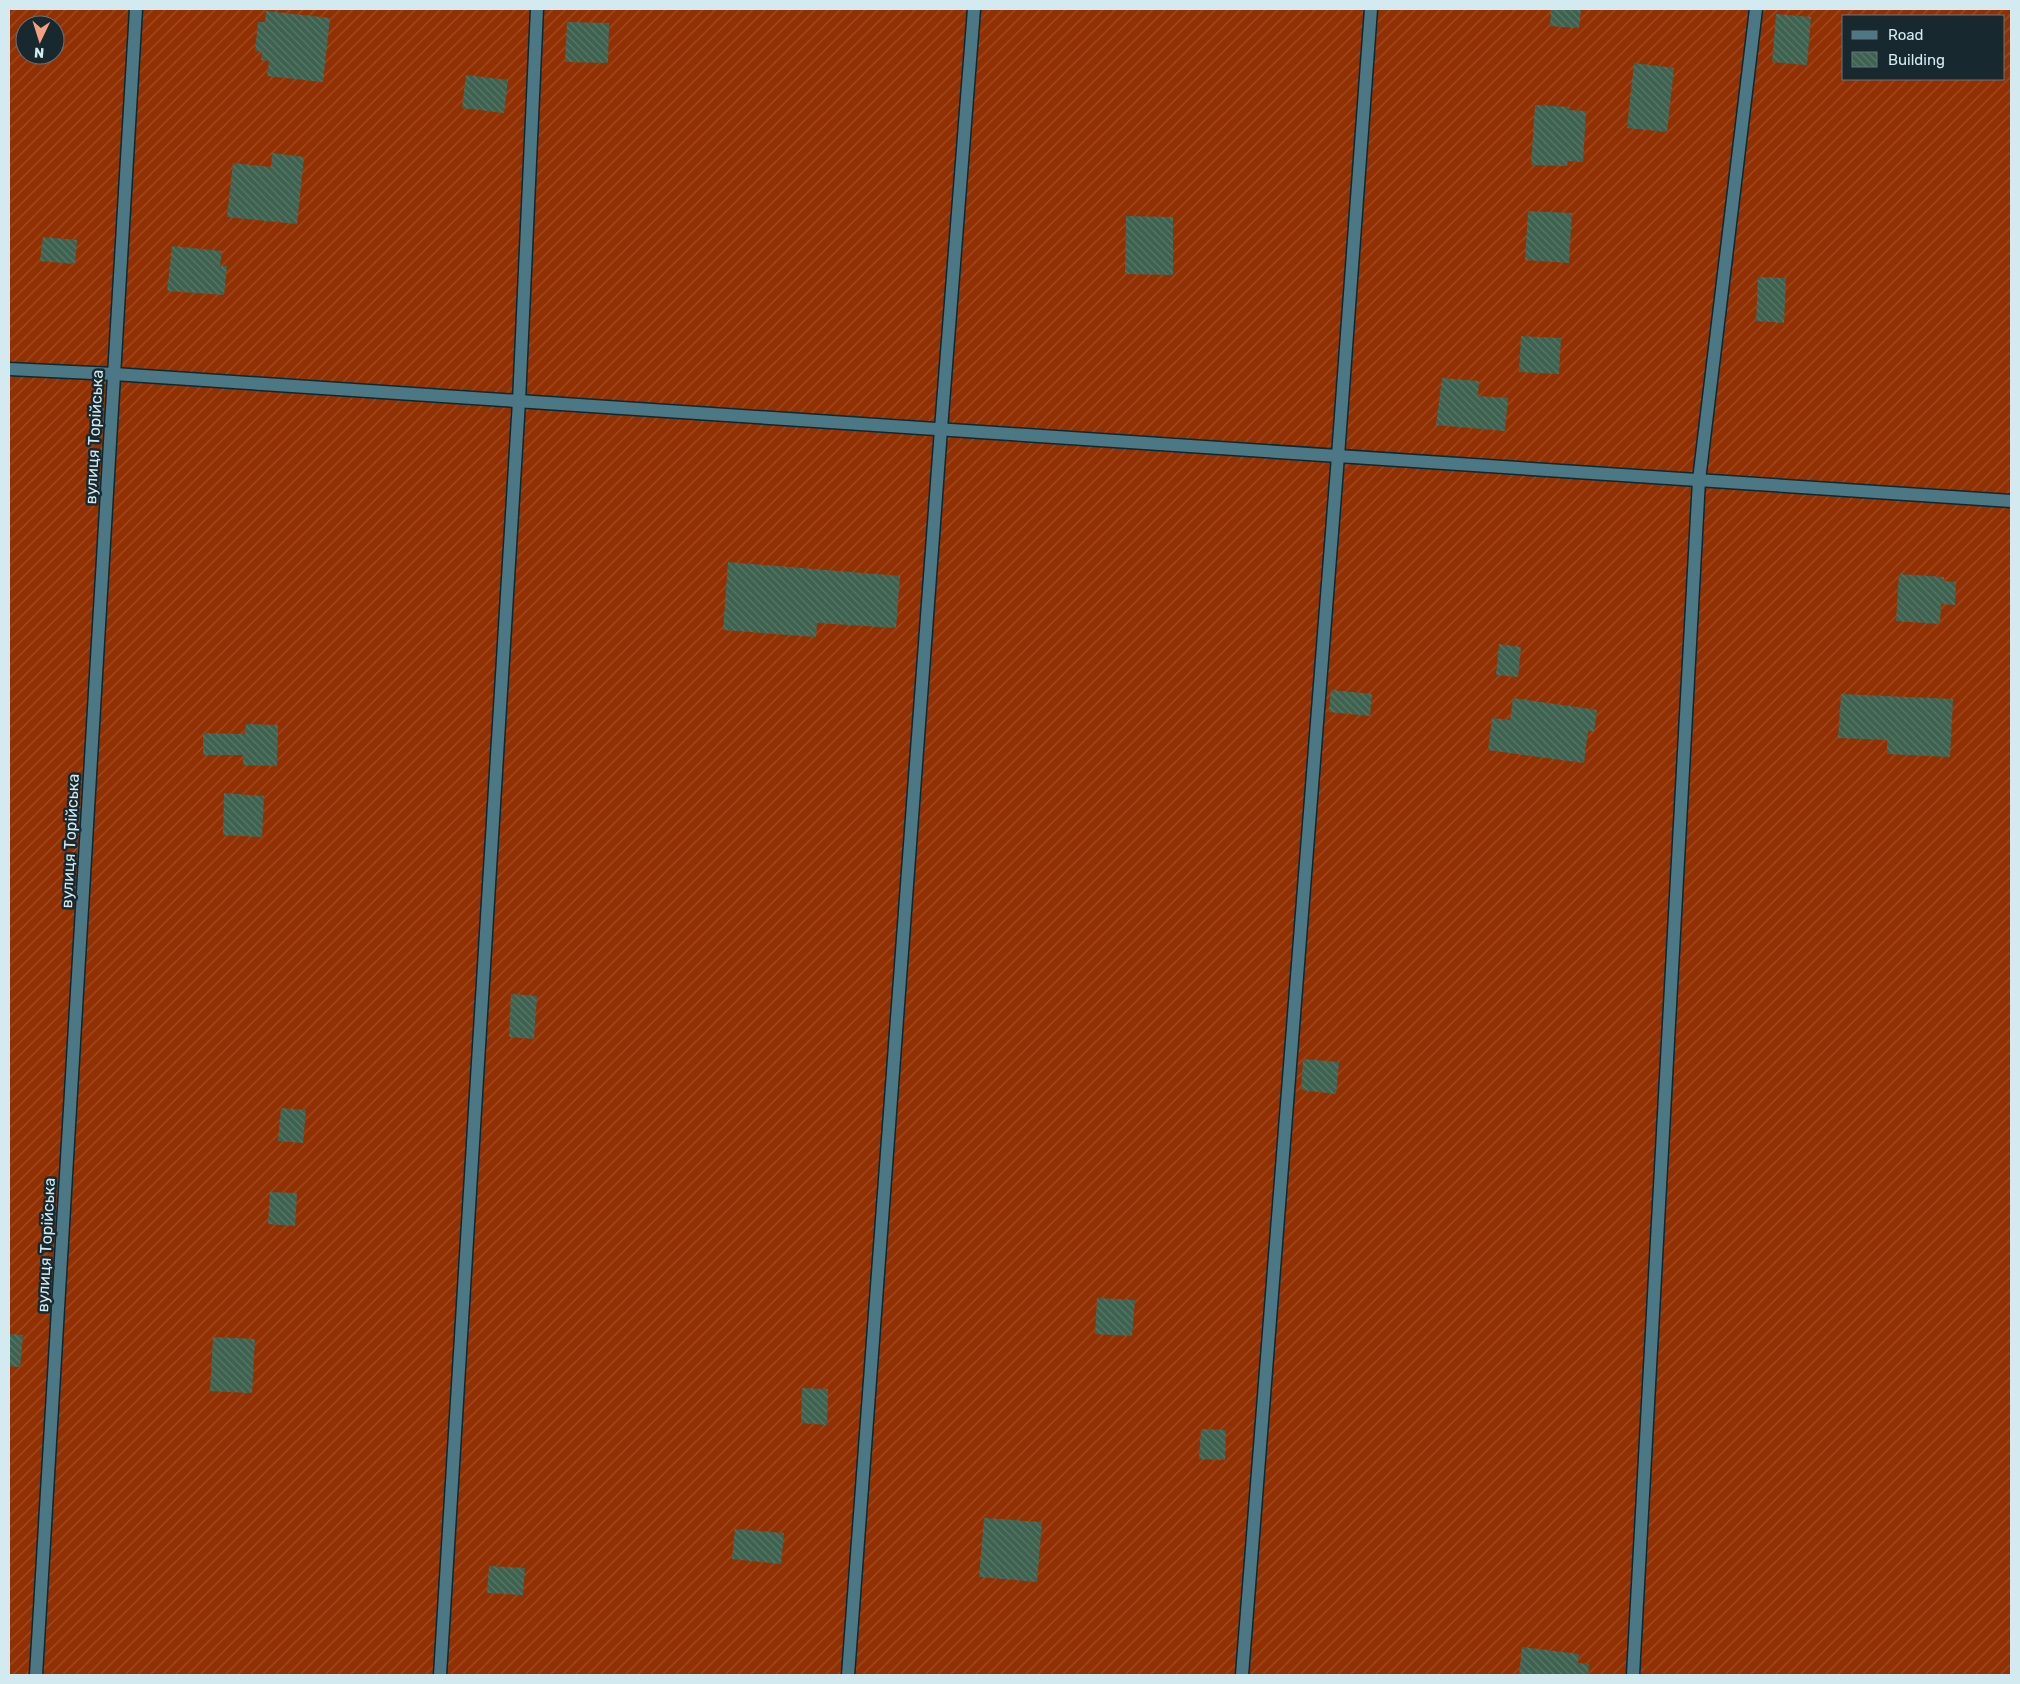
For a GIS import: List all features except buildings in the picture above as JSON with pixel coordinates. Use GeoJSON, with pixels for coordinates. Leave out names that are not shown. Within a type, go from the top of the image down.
{"type":"FeatureCollection","features":[{"type":"Feature","properties":{"kind":"street","name":"вулиця Торійська"},"geometry":{"type":"LineString","coordinates":[[36,1675],[136,9]]}},
{"type":"Feature","properties":{"kind":"street"},"geometry":{"type":"LineString","coordinates":[[440,1675],[520,401],[537,9]]}},
{"type":"Feature","properties":{"kind":"street"},"geometry":{"type":"LineString","coordinates":[[848,1675],[974,9]]}},
{"type":"Feature","properties":{"kind":"street"},"geometry":{"type":"LineString","coordinates":[[1242,1675],[1338,456],[1371,9]]}},
{"type":"Feature","properties":{"kind":"street"},"geometry":{"type":"LineString","coordinates":[[1633,1675],[1699,480],[1756,9]]}},
{"type":"Feature","properties":{"kind":"street"},"geometry":{"type":"LineString","coordinates":[[9,369],[114,374],[2011,502]]}},
{"type":"Feature","properties":{"kind":"shaded area"},"geometry":{"type":"Polygon","coordinates":[[[9,9],[2011,9],[2011,1675],[9,1675],[9,9]]]}}]}
